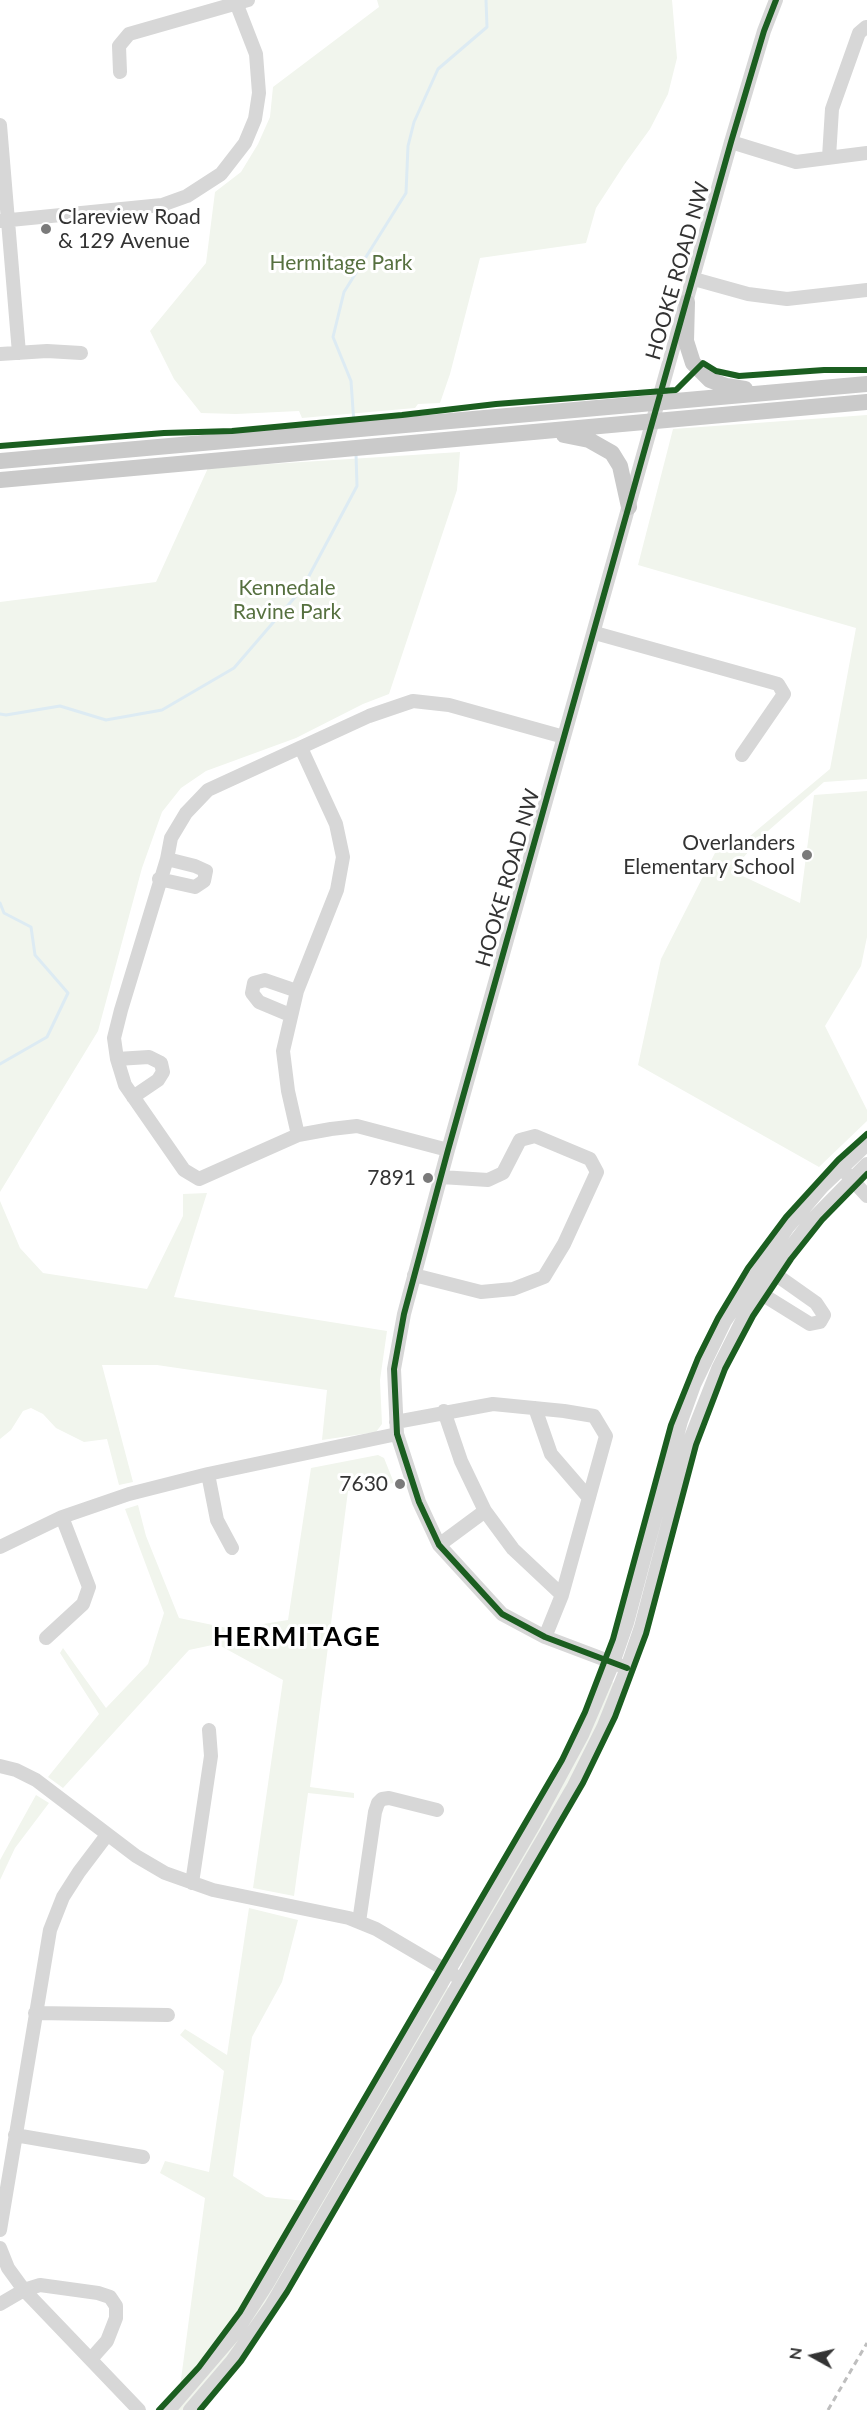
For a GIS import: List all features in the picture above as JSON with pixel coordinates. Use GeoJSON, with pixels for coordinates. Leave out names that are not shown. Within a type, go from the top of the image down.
{"type":"FeatureCollection","features":[{"type":"Feature","properties":{"kind":"main road"},"geometry":{"type":"LineString","coordinates":[[687,302],[686,341],[689,356],[697,369],[717,383],[770,393]]}},
{"type":"Feature","properties":{"kind":"main road"},"geometry":{"type":"LineString","coordinates":[[0,461],[867,384]]}},
{"type":"Feature","properties":{"kind":"main road"},"geometry":{"type":"LineString","coordinates":[[0,480],[867,402]]}},
{"type":"Feature","properties":{"kind":"main road"},"geometry":{"type":"LineString","coordinates":[[524,433],[569,436],[589,440],[612,453],[621,466],[629,507]]}},
{"type":"Feature","properties":{"kind":"street","name":"HOOKE ROAD NW"},"geometry":{"type":"LineString","coordinates":[[627,1668],[545,1637],[502,1614],[439,1545],[419,1503],[396,1428],[394,1369],[404,1314],[448,1150],[731,142],[764,31],[776,0]]}},
{"type":"Feature","properties":{"kind":"street"},"geometry":{"type":"LineString","coordinates":[[4,220],[162,205],[187,196],[220,174],[245,143],[255,119],[259,93],[256,54],[239,1],[129,34],[119,46],[120,72]]}},
{"type":"Feature","properties":{"kind":"street"},"geometry":{"type":"LineString","coordinates":[[828,157],[832,109],[858,33],[866,27]]}},
{"type":"Feature","properties":{"kind":"street"},"geometry":{"type":"LineString","coordinates":[[0,124],[4,220],[19,353]]}},
{"type":"Feature","properties":{"kind":"street"},"geometry":{"type":"LineString","coordinates":[[731,142],[796,162],[867,153]]}},
{"type":"Feature","properties":{"kind":"street"},"geometry":{"type":"LineString","coordinates":[[694,279],[748,294],[787,298],[867,290]]}},
{"type":"Feature","properties":{"kind":"street"},"geometry":{"type":"LineString","coordinates":[[0,354],[47,351],[81,353]]}},
{"type":"Feature","properties":{"kind":"street"},"geometry":{"type":"LineString","coordinates":[[595,633],[778,684],[784,694],[742,755]]}},
{"type":"Feature","properties":{"kind":"street"},"geometry":{"type":"LineString","coordinates":[[448,1150],[357,1126],[298,1135],[199,1179],[184,1170],[125,1085],[117,1059],[114,1038],[171,838],[186,813],[208,790],[388,708],[413,701],[449,705],[564,737]]}},
{"type":"Feature","properties":{"kind":"street"},"geometry":{"type":"LineString","coordinates":[[298,1135],[288,1091],[283,1051],[297,991],[337,890],[343,857],[336,824],[301,748]]}},
{"type":"Feature","properties":{"kind":"street"},"geometry":{"type":"LineString","coordinates":[[159,879],[195,887],[204,881],[206,872],[195,866],[166,858]]}},
{"type":"Feature","properties":{"kind":"street"},"geometry":{"type":"LineString","coordinates":[[290,1015],[259,1002],[252,993],[254,983],[265,980],[297,991]]}},
{"type":"Feature","properties":{"kind":"street"},"geometry":{"type":"LineString","coordinates":[[117,1059],[149,1057],[161,1063],[163,1072],[158,1080],[133,1097]]}},
{"type":"Feature","properties":{"kind":"street"},"geometry":{"type":"LineString","coordinates":[[414,1275],[481,1292],[513,1289],[544,1277],[564,1244],[597,1172],[590,1159],[535,1136],[520,1140],[503,1173],[488,1180],[441,1177]]}},
{"type":"Feature","properties":{"kind":"street"},"geometry":{"type":"LineString","coordinates":[[169,2410],[217,2357],[254,2305],[561,1777],[613,1663],[627,1623],[681,1421],[715,1338],[767,1269],[810,1222],[867,1144]]}},
{"type":"Feature","properties":{"kind":"street"},"geometry":{"type":"LineString","coordinates":[[846,1174],[867,1164]]}},
{"type":"Feature","properties":{"kind":"street"},"geometry":{"type":"LineString","coordinates":[[846,1174],[867,1196]]}},
{"type":"Feature","properties":{"kind":"street"},"geometry":{"type":"LineString","coordinates":[[753,1288],[810,1324],[820,1322],[824,1315],[816,1303],[767,1269]]}},
{"type":"Feature","properties":{"kind":"street"},"geometry":{"type":"LineString","coordinates":[[190,2410],[232,2361],[271,2306],[574,1786],[603,1728],[627,1668],[644,1616],[690,1440],[753,1288]]}},
{"type":"Feature","properties":{"kind":"street"},"geometry":{"type":"LineString","coordinates":[[0,1547],[62,1517],[129,1494],[396,1428],[444,1411],[493,1404],[594,1416],[606,1436],[562,1595],[545,1637]]}},
{"type":"Feature","properties":{"kind":"street"},"geometry":{"type":"LineString","coordinates":[[534,1408],[551,1454],[589,1498]]}},
{"type":"Feature","properties":{"kind":"street"},"geometry":{"type":"LineString","coordinates":[[444,1411],[461,1461],[485,1512],[513,1549],[562,1595]]}},
{"type":"Feature","properties":{"kind":"street"},"geometry":{"type":"LineString","coordinates":[[208,1474],[217,1520],[232,1548]]}},
{"type":"Feature","properties":{"kind":"street"},"geometry":{"type":"LineString","coordinates":[[439,1545],[485,1512]]}},
{"type":"Feature","properties":{"kind":"street"},"geometry":{"type":"LineString","coordinates":[[46,1638],[83,1604],[88,1587],[62,1517]]}},
{"type":"Feature","properties":{"kind":"street"},"geometry":{"type":"LineString","coordinates":[[192,1883],[211,1756],[209,1730]]}},
{"type":"Feature","properties":{"kind":"street"},"geometry":{"type":"LineString","coordinates":[[0,1766],[16,1770],[36,1780],[107,1835],[154,1867],[213,1890],[359,1922],[461,1979]]}},
{"type":"Feature","properties":{"kind":"street"},"geometry":{"type":"LineString","coordinates":[[359,1922],[378,1803],[381,1799],[388,1798],[438,1810]]}},
{"type":"Feature","properties":{"kind":"street"},"geometry":{"type":"LineString","coordinates":[[0,2230],[47,1942],[57,1909],[79,1872],[107,1835]]}},
{"type":"Feature","properties":{"kind":"street"},"geometry":{"type":"LineString","coordinates":[[35,2013],[168,2015]]}},
{"type":"Feature","properties":{"kind":"street"},"geometry":{"type":"LineString","coordinates":[[15,2135],[143,2157]]}},
{"type":"Feature","properties":{"kind":"street"},"geometry":{"type":"LineString","coordinates":[[0,2248],[8,2268],[24,2290],[139,2410]]}},
{"type":"Feature","properties":{"kind":"street"},"geometry":{"type":"LineString","coordinates":[[0,2304],[32,2286],[45,2285],[98,2292],[113,2300],[116,2306],[116,2318],[107,2342],[91,2359]]}},
{"type":"Feature","properties":{"kind":"green space","name":"Hermitage Park"},"geometry":{"type":"Polygon","coordinates":[[[377,0],[672,0],[677,58],[668,94],[650,129],[596,208],[586,243],[480,258],[450,374],[440,403],[418,404],[415,408],[302,418],[299,411],[201,413],[174,379],[150,331],[206,263],[215,192],[241,172],[258,144],[270,117],[273,87],[379,7],[377,0]]]}},
{"type":"Feature","properties":{"kind":"green space"},"geometry":{"type":"Polygon","coordinates":[[[867,415],[867,779],[824,782],[760,838],[732,871],[800,903],[814,795],[867,791],[867,937],[861,966],[825,1026],[867,1110],[867,1121],[819,1167],[638,1065],[661,959],[717,849],[750,836],[830,769],[856,628],[638,565],[673,429],[867,415]]]}},
{"type":"Feature","properties":{"kind":"green space","name":"Kennedale Ravine Park"},"geometry":{"type":"Polygon","coordinates":[[[460,452],[457,490],[389,694],[363,704],[296,738],[206,771],[181,788],[162,812],[142,868],[98,1031],[0,1192],[0,602],[156,582],[208,468],[460,452]]]}},
{"type":"Feature","properties":{"kind":"green space"},"geometry":{"type":"Polygon","coordinates":[[[207,1193],[174,1297],[387,1331],[380,1380],[382,1424],[376,1432],[322,1440],[327,1390],[157,1365],[102,1365],[133,1482],[119,1485],[107,1439],[84,1442],[56,1428],[43,1414],[31,1408],[23,1411],[11,1430],[0,1439],[0,1201],[20,1248],[43,1273],[147,1289],[183,1216],[183,1194],[207,1193]]]}},
{"type":"Feature","properties":{"kind":"green space"},"geometry":{"type":"Polygon","coordinates":[[[378,1455],[384,1458],[394,1483],[348,1491],[310,1787],[354,1793],[354,1798],[308,1793],[294,1896],[253,1888],[283,1680],[217,1644],[189,1650],[63,1788],[48,1777],[99,1714],[60,1653],[63,1648],[106,1708],[148,1664],[164,1613],[125,1509],[138,1505],[146,1536],[179,1618],[232,1629],[288,1620],[311,1468],[378,1455]]]}},
{"type":"Feature","properties":{"kind":"green space"},"geometry":{"type":"Polygon","coordinates":[[[611,1681],[614,1683],[614,1689],[581,1761],[463,1964],[460,1961],[611,1681]]]}},
{"type":"Feature","properties":{"kind":"green space"},"geometry":{"type":"Polygon","coordinates":[[[36,1795],[49,1803],[15,1848],[0,1880],[0,1860],[36,1795]]]}},
{"type":"Feature","properties":{"kind":"green space"},"geometry":{"type":"Polygon","coordinates":[[[249,1908],[298,1920],[282,1982],[252,2037],[233,2176],[266,2197],[305,2201],[221,2341],[180,2387],[205,2198],[160,2173],[165,2161],[209,2172],[224,2071],[180,2035],[185,2029],[227,2055],[249,1908]]]}},
{"type":"Feature","properties":{"kind":"green space"},"geometry":{"type":"Polygon","coordinates":[[[445,1986],[449,1988],[448,1993],[251,2327],[184,2410],[176,2410],[201,2382],[445,1986]]]}},
{"type":"Feature","properties":{"kind":"waterway"},"geometry":{"type":"LineString","coordinates":[[354,424],[351,381],[333,337],[344,292],[406,193],[408,146],[414,122],[438,69],[487,27],[486,0]]}},
{"type":"Feature","properties":{"kind":"waterway"},"geometry":{"type":"LineString","coordinates":[[0,714],[60,706],[106,720],[162,710],[234,668],[302,589],[357,486],[356,454]]}},
{"type":"Feature","properties":{"kind":"waterway"},"geometry":{"type":"LineString","coordinates":[[0,903],[4,913],[31,927],[35,955],[68,993],[47,1037],[0,1064]]}},
{"type":"Feature","properties":{"kind":"railway"},"geometry":{"type":"LineString","coordinates":[[828,2410],[867,2343]]}},
{"type":"Feature","properties":{"kind":"cycle path"},"geometry":{"type":"LineString","coordinates":[[627,1668],[545,1637],[502,1614],[439,1545],[419,1502],[397,1434],[394,1369],[404,1314],[448,1150],[731,142],[764,31],[776,0]]}},
{"type":"Feature","properties":{"kind":"cycle path"},"geometry":{"type":"LineString","coordinates":[[0,446],[164,433],[232,431],[496,404],[676,390],[703,363],[716,371],[739,376],[824,370],[867,370]]}},
{"type":"Feature","properties":{"kind":"cycle path"},"geometry":{"type":"LineString","coordinates":[[159,2410],[199,2367],[240,2312],[562,1760],[585,1712],[613,1639],[671,1425],[698,1358],[718,1318],[748,1268],[786,1217],[838,1160],[867,1134]]}},
{"type":"Feature","properties":{"kind":"cycle path"},"geometry":{"type":"LineString","coordinates":[[200,2410],[241,2361],[287,2292],[583,1783],[615,1717],[646,1634],[696,1445],[725,1369],[753,1316],[791,1259],[822,1220],[867,1174]]}},
{"type":"Feature","properties":{"kind":"place","name":"Clareview Road & 129 Avenue"},"geometry":{"type":"Point","coordinates":[46,229]}},
{"type":"Feature","properties":{"kind":"place","name":"Overlanders Elementary School"},"geometry":{"type":"Point","coordinates":[807,855]}},
{"type":"Feature","properties":{"kind":"place","name":"7891"},"geometry":{"type":"Point","coordinates":[428,1178]}},
{"type":"Feature","properties":{"kind":"place","name":"7630"},"geometry":{"type":"Point","coordinates":[400,1484]}},
{"type":"Feature","properties":{"kind":"district","name":"HERMITAGE"},"geometry":{"type":"Point","coordinates":[297,1637]}}]}
